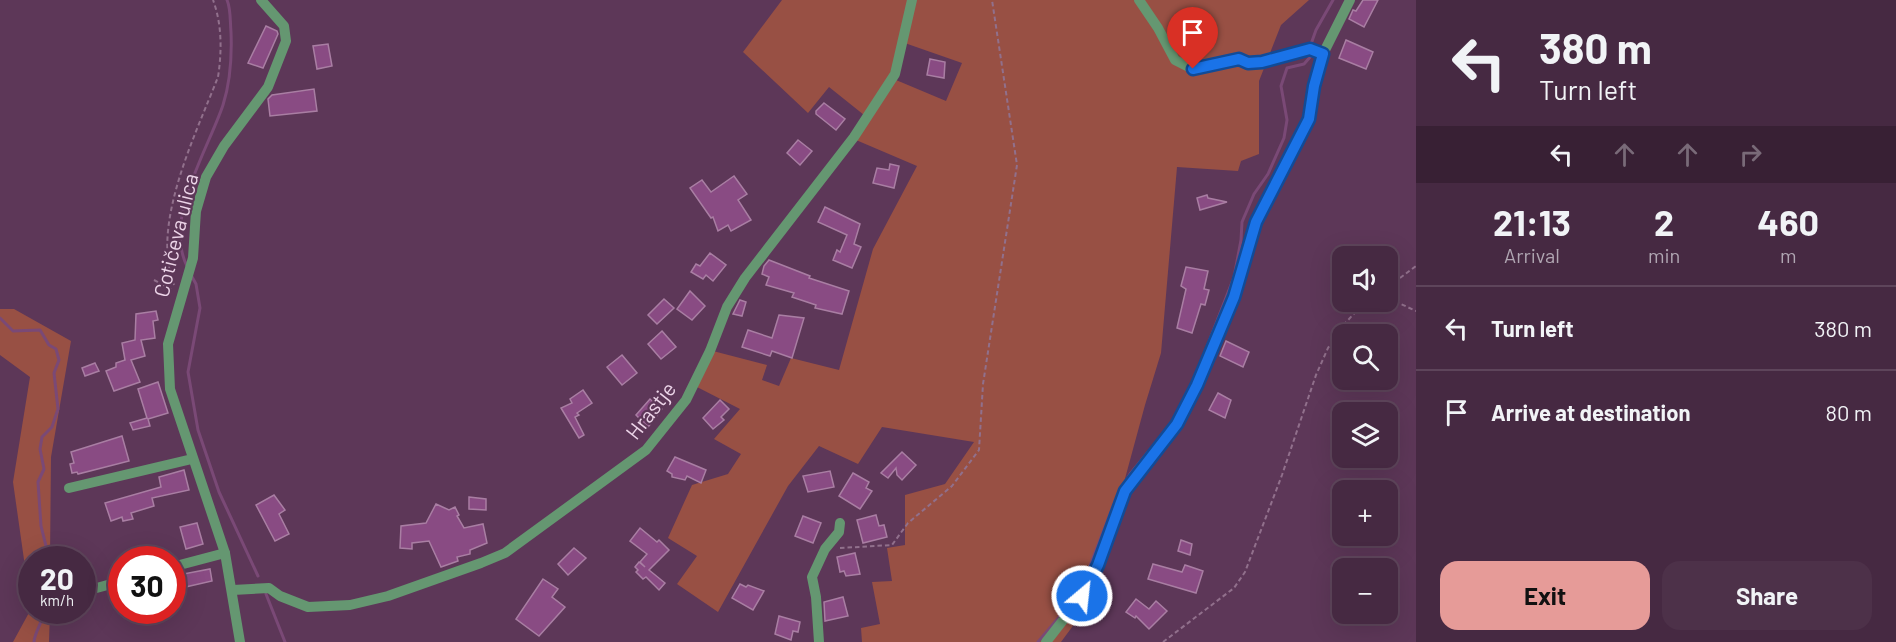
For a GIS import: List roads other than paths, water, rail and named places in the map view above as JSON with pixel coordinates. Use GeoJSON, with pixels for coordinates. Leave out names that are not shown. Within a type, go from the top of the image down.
{"type":"FeatureCollection","features":[{"type":"Feature","properties":{"kind":"street","name":"Cotičeva ulica"},"geometry":{"type":"LineString","coordinates":[[240,642],[225,553],[170,389],[168,344],[193,258],[196,211],[206,177],[224,147],[268,87],[286,41],[284,26],[261,0]]}},
{"type":"Feature","properties":{"kind":"street","name":"Hrastje"},"geometry":{"type":"LineString","coordinates":[[232,590],[269,588],[280,596],[309,607],[350,605],[388,596],[504,553],[646,450],[686,400],[710,351],[727,307],[744,278],[854,137],[895,74],[912,0]]}},
{"type":"Feature","properties":{"kind":"street"},"geometry":{"type":"LineString","coordinates":[[1139,0],[1175,60],[1193,69],[1239,59],[1248,63],[1262,62],[1310,49],[1323,54]]}},
{"type":"Feature","properties":{"kind":"street"},"geometry":{"type":"LineString","coordinates":[[1046,642],[1082,596],[1093,575],[1125,491],[1177,424],[1197,385],[1234,297],[1256,222],[1309,119],[1314,86],[1323,54],[1350,0]]}},
{"type":"Feature","properties":{"kind":"street"},"geometry":{"type":"LineString","coordinates":[[69,488],[192,459]]}},
{"type":"Feature","properties":{"kind":"street"},"geometry":{"type":"LineString","coordinates":[[819,642],[816,597],[812,577],[825,549],[839,532],[840,523]]}},
{"type":"Feature","properties":{"kind":"street"},"geometry":{"type":"LineString","coordinates":[[186,563],[225,553]]}},
{"type":"Feature","properties":{"kind":"waterway"},"geometry":{"type":"LineString","coordinates":[[187,266],[181,247],[180,227],[184,206],[190,185],[223,105],[229,78],[231,32],[227,0]]}},
{"type":"Feature","properties":{"kind":"waterway"},"geometry":{"type":"LineString","coordinates":[[1311,44],[1333,0]]}},
{"type":"Feature","properties":{"kind":"waterway"},"geometry":{"type":"LineString","coordinates":[[1198,370],[1234,277],[1242,222],[1284,138],[1287,120],[1281,86],[1287,68],[1304,64],[1311,56]]}},
{"type":"Feature","properties":{"kind":"waterway"},"geometry":{"type":"LineString","coordinates":[[191,275],[196,284],[200,308],[188,372],[198,430],[219,492],[258,576]]}},
{"type":"Feature","properties":{"kind":"waterway"},"geometry":{"type":"LineString","coordinates":[[0,318],[13,331],[40,330],[49,345],[56,349],[59,360],[54,373],[58,409],[52,427],[42,437],[40,449],[44,469],[38,482],[41,526],[46,546]]}},
{"type":"Feature","properties":{"kind":"waterway"},"geometry":{"type":"LineString","coordinates":[[1084,581],[1117,496],[1130,474],[1148,452]]}},
{"type":"Feature","properties":{"kind":"waterway"},"geometry":{"type":"LineString","coordinates":[[266,594],[285,642]]}},
{"type":"Feature","properties":{"kind":"waterway"},"geometry":{"type":"LineString","coordinates":[[1038,642],[1060,616]]}},
{"type":"Feature","properties":{"kind":"waterway"},"geometry":{"type":"LineString","coordinates":[[34,642],[40,624]]}}]}
